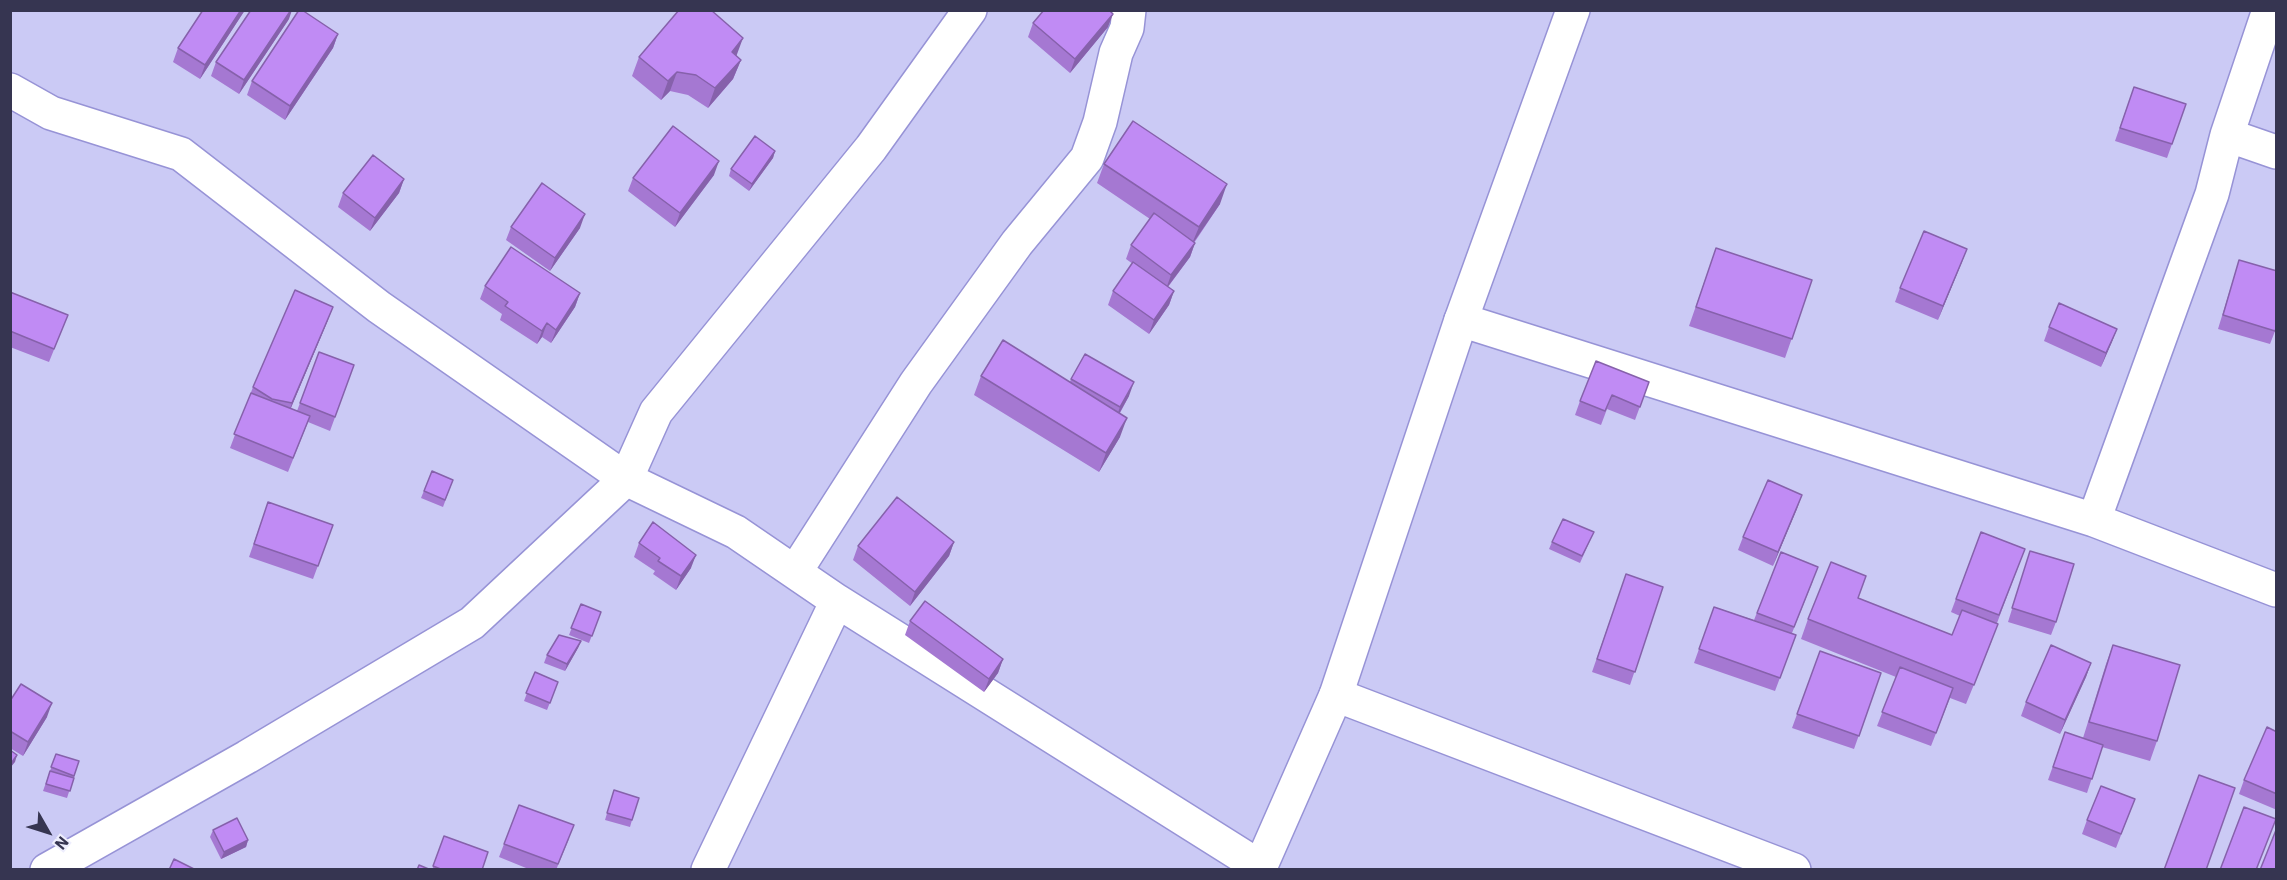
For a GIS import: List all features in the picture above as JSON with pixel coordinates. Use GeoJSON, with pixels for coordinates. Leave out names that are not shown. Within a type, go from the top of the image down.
{"type":"FeatureCollection","features":[{"type":"Feature","properties":{"kind":"street"},"geometry":{"type":"LineString","coordinates":[[47,870],[247,757],[472,623],[626,479],[656,412],[871,148],[970,10]]}},
{"type":"Feature","properties":{"kind":"street"},"geometry":{"type":"LineString","coordinates":[[795,572],[916,383],[1017,243],[1087,158],[1100,122],[1116,53],[1127,28],[1129,10]]}},
{"type":"Feature","properties":{"kind":"street"},"geometry":{"type":"LineString","coordinates":[[10,90],[51,113],[181,153],[379,307],[626,479],[736,532],[837,601],[1260,868],[1336,694],[1461,320],[1573,10]]}},
{"type":"Feature","properties":{"kind":"street"},"geometry":{"type":"LineString","coordinates":[[2094,520],[2212,194],[2228,135],[2269,10]]}},
{"type":"Feature","properties":{"kind":"street"},"geometry":{"type":"LineString","coordinates":[[2228,135],[2277,152]]}},
{"type":"Feature","properties":{"kind":"street"},"geometry":{"type":"LineString","coordinates":[[1461,320],[2094,520],[2277,590]]}},
{"type":"Feature","properties":{"kind":"street"},"geometry":{"type":"LineString","coordinates":[[708,870],[837,601]]}},
{"type":"Feature","properties":{"kind":"street"},"geometry":{"type":"LineString","coordinates":[[1336,694],[1794,870]]}},
{"type":"Feature","properties":{"kind":"building"},"geometry":{"type":"Polygon","coordinates":[[[203,10],[241,10],[205,65],[178,48],[203,10]]]}},
{"type":"Feature","properties":{"kind":"building"},"geometry":{"type":"Polygon","coordinates":[[[251,10],[291,10],[244,80],[216,62],[251,10]]]}},
{"type":"Feature","properties":{"kind":"building"},"geometry":{"type":"Polygon","coordinates":[[[299,10],[338,34],[290,106],[252,81],[299,10]]]}},
{"type":"Feature","properties":{"kind":"building"},"geometry":{"type":"Polygon","coordinates":[[[679,10],[711,10],[743,38],[732,52],[741,60],[715,88],[696,75],[677,72],[668,81],[639,57],[679,10]]]}},
{"type":"Feature","properties":{"kind":"building"},"geometry":{"type":"Polygon","coordinates":[[[1044,10],[1109,10],[1113,14],[1075,59],[1033,23],[1044,10]]]}},
{"type":"Feature","properties":{"kind":"building"},"geometry":{"type":"Polygon","coordinates":[[[2134,87],[2186,104],[2172,144],[2120,128],[2134,87]]]}},
{"type":"Feature","properties":{"kind":"building"},"geometry":{"type":"Polygon","coordinates":[[[1133,121],[1227,184],[1199,227],[1104,164],[1133,121]]]}},
{"type":"Feature","properties":{"kind":"building"},"geometry":{"type":"Polygon","coordinates":[[[673,126],[719,161],[680,213],[633,178],[673,126]]]}},
{"type":"Feature","properties":{"kind":"building"},"geometry":{"type":"Polygon","coordinates":[[[755,136],[775,151],[752,184],[731,169],[755,136]]]}},
{"type":"Feature","properties":{"kind":"building"},"geometry":{"type":"Polygon","coordinates":[[[373,155],[404,179],[375,218],[343,193],[373,155]]]}},
{"type":"Feature","properties":{"kind":"building"},"geometry":{"type":"Polygon","coordinates":[[[542,183],[585,214],[555,258],[511,227],[542,183]]]}},
{"type":"Feature","properties":{"kind":"building"},"geometry":{"type":"Polygon","coordinates":[[[1154,213],[1195,243],[1171,275],[1131,245],[1154,213]]]}},
{"type":"Feature","properties":{"kind":"building"},"geometry":{"type":"Polygon","coordinates":[[[1924,231],[1967,249],[1943,306],[1900,288],[1924,231]]]}},
{"type":"Feature","properties":{"kind":"building"},"geometry":{"type":"Polygon","coordinates":[[[511,247],[580,293],[556,330],[547,323],[542,331],[505,306],[508,302],[485,286],[511,247]]]}},
{"type":"Feature","properties":{"kind":"building"},"geometry":{"type":"Polygon","coordinates":[[[1716,248],[1812,280],[1792,339],[1696,307],[1716,248]]]}},
{"type":"Feature","properties":{"kind":"building"},"geometry":{"type":"Polygon","coordinates":[[[2239,260],[2277,271],[2277,326],[2275,331],[2223,315],[2239,260]]]}},
{"type":"Feature","properties":{"kind":"building"},"geometry":{"type":"Polygon","coordinates":[[[1133,262],[1174,291],[1154,320],[1113,291],[1133,262]]]}},
{"type":"Feature","properties":{"kind":"building"},"geometry":{"type":"Polygon","coordinates":[[[295,290],[333,307],[292,403],[272,399],[253,387],[295,290]]]}},
{"type":"Feature","properties":{"kind":"building"},"geometry":{"type":"Polygon","coordinates":[[[10,292],[68,315],[54,349],[10,331],[10,292]]]}},
{"type":"Feature","properties":{"kind":"building"},"geometry":{"type":"Polygon","coordinates":[[[2059,303],[2117,329],[2106,353],[2049,327],[2059,303]]]}},
{"type":"Feature","properties":{"kind":"building"},"geometry":{"type":"Polygon","coordinates":[[[1003,340],[1127,418],[1106,453],[981,376],[1003,340]]]}},
{"type":"Feature","properties":{"kind":"building"},"geometry":{"type":"Polygon","coordinates":[[[319,352],[354,365],[335,417],[300,403],[319,352]]]}},
{"type":"Feature","properties":{"kind":"building"},"geometry":{"type":"Polygon","coordinates":[[[1085,354],[1134,382],[1120,407],[1071,379],[1085,354]]]}},
{"type":"Feature","properties":{"kind":"building"},"geometry":{"type":"Polygon","coordinates":[[[1596,361],[1649,382],[1640,407],[1612,395],[1605,411],[1580,401],[1596,361]]]}},
{"type":"Feature","properties":{"kind":"building"},"geometry":{"type":"Polygon","coordinates":[[[251,393],[310,416],[293,458],[234,434],[251,393]]]}},
{"type":"Feature","properties":{"kind":"building"},"geometry":{"type":"Polygon","coordinates":[[[432,471],[453,480],[445,500],[424,491],[432,471]]]}},
{"type":"Feature","properties":{"kind":"building"},"geometry":{"type":"Polygon","coordinates":[[[1768,480],[1802,495],[1778,552],[1743,537],[1768,480]]]}},
{"type":"Feature","properties":{"kind":"building"},"geometry":{"type":"Polygon","coordinates":[[[897,497],[954,542],[915,592],[858,546],[897,497]]]}},
{"type":"Feature","properties":{"kind":"building"},"geometry":{"type":"Polygon","coordinates":[[[268,502],[333,525],[318,566],[254,544],[268,502]]]}},
{"type":"Feature","properties":{"kind":"building"},"geometry":{"type":"Polygon","coordinates":[[[1563,519],[1594,532],[1582,556],[1552,542],[1563,519]]]}},
{"type":"Feature","properties":{"kind":"building"},"geometry":{"type":"Polygon","coordinates":[[[653,522],[696,555],[681,576],[658,561],[660,558],[639,543],[653,522]]]}},
{"type":"Feature","properties":{"kind":"building"},"geometry":{"type":"Polygon","coordinates":[[[1981,532],[2025,549],[1999,615],[1956,599],[1981,532]]]}},
{"type":"Feature","properties":{"kind":"building"},"geometry":{"type":"Polygon","coordinates":[[[2030,551],[2074,564],[2056,622],[2012,608],[2030,551]]]}},
{"type":"Feature","properties":{"kind":"building"},"geometry":{"type":"Polygon","coordinates":[[[1781,552],[1818,567],[1794,627],[1757,613],[1781,552]]]}},
{"type":"Feature","properties":{"kind":"building"},"geometry":{"type":"Polygon","coordinates":[[[1831,562],[1866,576],[1858,598],[1952,635],[1962,610],[1998,624],[1974,685],[1808,619],[1831,562]]]}},
{"type":"Feature","properties":{"kind":"building"},"geometry":{"type":"Polygon","coordinates":[[[1626,574],[1663,587],[1635,672],[1597,659],[1626,574]]]}},
{"type":"Feature","properties":{"kind":"building"},"geometry":{"type":"Polygon","coordinates":[[[925,601],[1003,659],[989,679],[910,621],[925,601]]]}},
{"type":"Feature","properties":{"kind":"building"},"geometry":{"type":"Polygon","coordinates":[[[581,604],[601,612],[592,636],[571,628],[581,604]]]}},
{"type":"Feature","properties":{"kind":"building"},"geometry":{"type":"Polygon","coordinates":[[[1714,607],[1796,635],[1780,678],[1699,649],[1714,607]]]}},
{"type":"Feature","properties":{"kind":"building"},"geometry":{"type":"Polygon","coordinates":[[[559,635],[581,641],[567,664],[547,655],[559,635]]]}},
{"type":"Feature","properties":{"kind":"building"},"geometry":{"type":"Polygon","coordinates":[[[2051,645],[2091,663],[2065,720],[2026,702],[2051,645]]]}},
{"type":"Feature","properties":{"kind":"building"},"geometry":{"type":"Polygon","coordinates":[[[2113,645],[2180,665],[2157,741],[2089,722],[2113,645]]]}},
{"type":"Feature","properties":{"kind":"building"},"geometry":{"type":"Polygon","coordinates":[[[1820,651],[1881,673],[1859,736],[1797,714],[1820,651]]]}},
{"type":"Feature","properties":{"kind":"building"},"geometry":{"type":"Polygon","coordinates":[[[1900,667],[1953,688],[1936,733],[1882,712],[1900,667]]]}},
{"type":"Feature","properties":{"kind":"building"},"geometry":{"type":"Polygon","coordinates":[[[535,672],[558,682],[550,703],[526,693],[535,672]]]}},
{"type":"Feature","properties":{"kind":"building"},"geometry":{"type":"Polygon","coordinates":[[[21,684],[52,703],[28,742],[10,731],[10,701],[21,684]]]}},
{"type":"Feature","properties":{"kind":"building"},"geometry":{"type":"Polygon","coordinates":[[[2267,727],[2277,732],[2277,794],[2244,780],[2267,727]]]}},
{"type":"Feature","properties":{"kind":"building"},"geometry":{"type":"Polygon","coordinates":[[[2065,732],[2103,745],[2092,779],[2053,767],[2065,732]]]}},
{"type":"Feature","properties":{"kind":"building"},"geometry":{"type":"Polygon","coordinates":[[[10,750],[17,755],[10,765],[10,750]]]}},
{"type":"Feature","properties":{"kind":"building"},"geometry":{"type":"Polygon","coordinates":[[[56,754],[79,761],[74,776],[51,767],[56,754]]]}},
{"type":"Feature","properties":{"kind":"building"},"geometry":{"type":"Polygon","coordinates":[[[50,771],[74,778],[70,791],[46,784],[50,771]]]}},
{"type":"Feature","properties":{"kind":"building"},"geometry":{"type":"Polygon","coordinates":[[[2199,775],[2235,788],[2206,870],[2164,870],[2199,775]]]}},
{"type":"Feature","properties":{"kind":"building"},"geometry":{"type":"Polygon","coordinates":[[[2101,786],[2135,799],[2121,834],[2087,820],[2101,786]]]}},
{"type":"Feature","properties":{"kind":"building"},"geometry":{"type":"Polygon","coordinates":[[[614,790],[639,798],[632,820],[607,813],[614,790]]]}},
{"type":"Feature","properties":{"kind":"building"},"geometry":{"type":"Polygon","coordinates":[[[519,805],[574,825],[558,864],[504,844],[519,805]]]}},
{"type":"Feature","properties":{"kind":"building"},"geometry":{"type":"Polygon","coordinates":[[[2244,807],[2276,819],[2256,870],[2220,870],[2244,807]]]}},
{"type":"Feature","properties":{"kind":"building"},"geometry":{"type":"Polygon","coordinates":[[[237,818],[248,840],[224,852],[213,830],[237,818]]]}},
{"type":"Feature","properties":{"kind":"building"},"geometry":{"type":"Polygon","coordinates":[[[2276,830],[2277,870],[2260,870],[2276,830]]]}},
{"type":"Feature","properties":{"kind":"building"},"geometry":{"type":"Polygon","coordinates":[[[444,836],[488,852],[482,870],[443,870],[433,866],[444,836]]]}},
{"type":"Feature","properties":{"kind":"building"},"geometry":{"type":"Polygon","coordinates":[[[174,859],[196,870],[169,870],[174,859]]]}},
{"type":"Feature","properties":{"kind":"building"},"geometry":{"type":"Polygon","coordinates":[[[419,865],[431,870],[417,870],[419,865]]]}}]}
